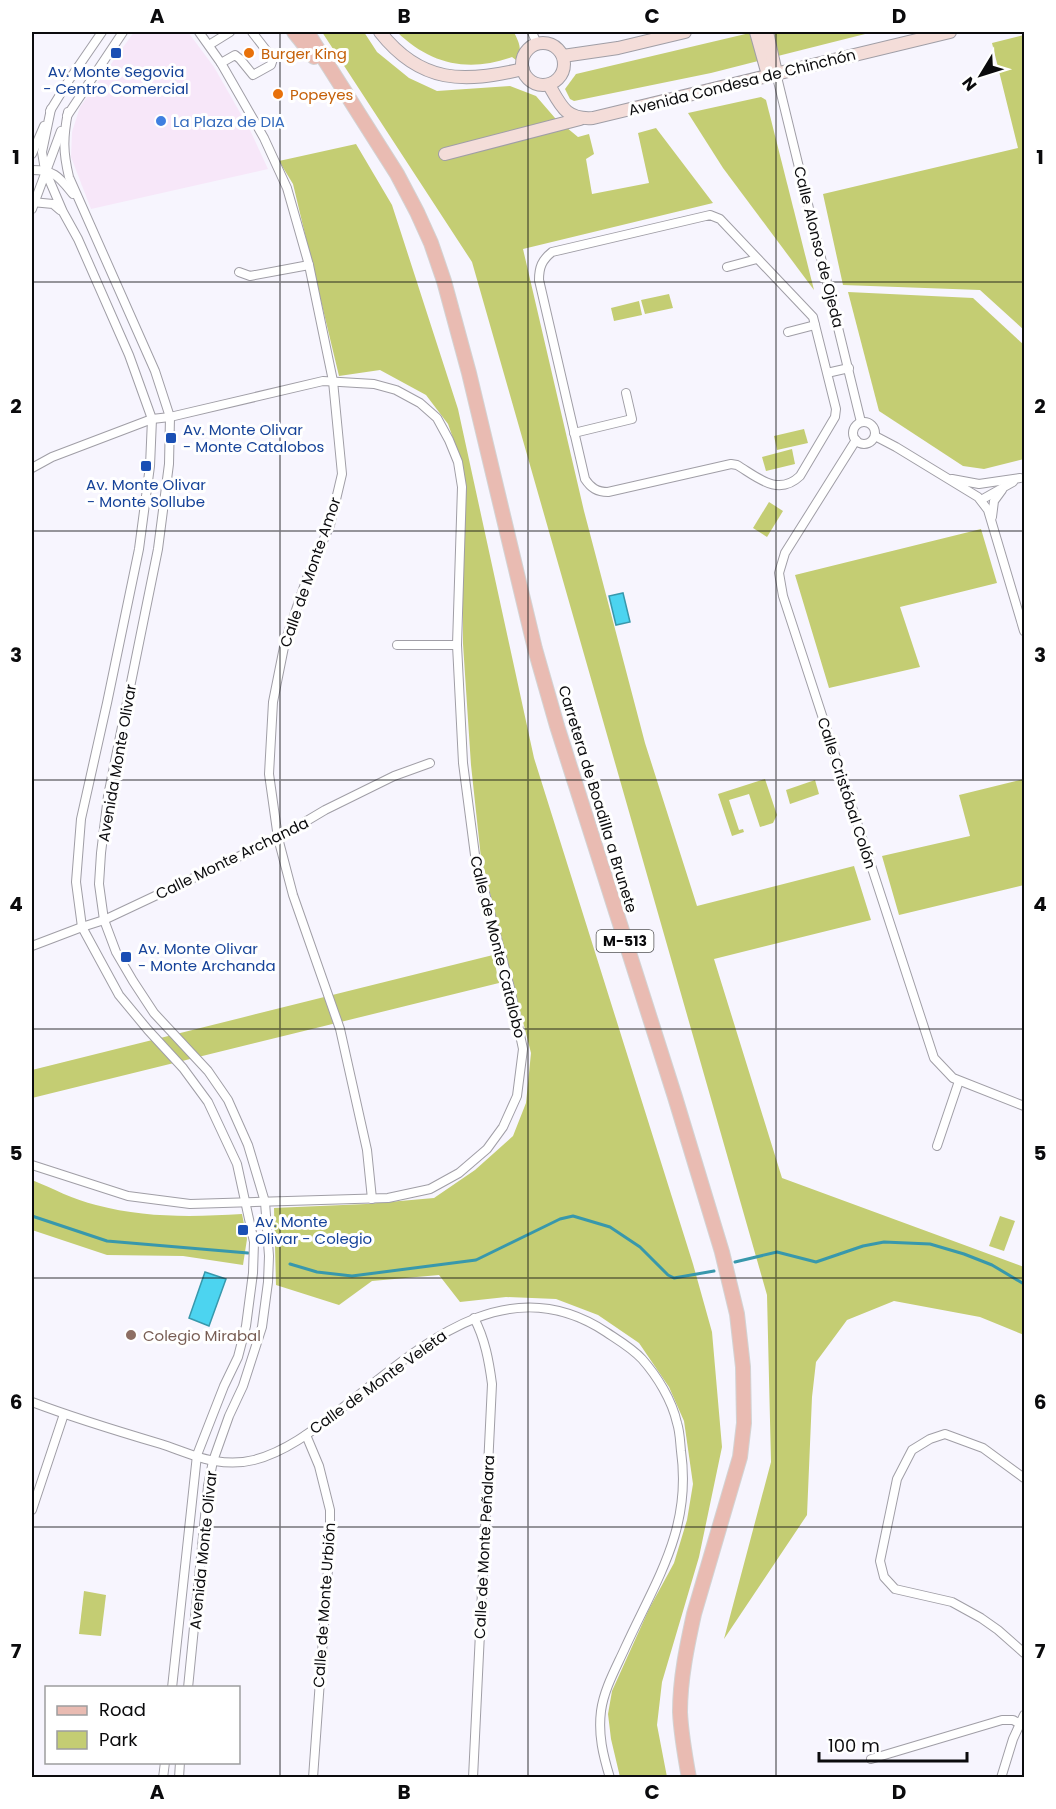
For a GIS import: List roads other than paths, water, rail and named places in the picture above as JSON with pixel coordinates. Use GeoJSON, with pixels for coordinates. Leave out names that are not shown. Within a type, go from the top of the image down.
{"type":"FeatureCollection","features":[{"type":"Feature","properties":{"kind":"main road","name":"Carretera de Boadilla a Brunete"},"geometry":{"type":"LineString","coordinates":[[294,32],[365,123]]}},
{"type":"Feature","properties":{"kind":"main road","name":"Carretera de Boadilla a Brunete"},"geometry":{"type":"LineString","coordinates":[[307,32],[397,174],[431,243],[444,280],[469,373],[541,671],[675,1097],[722,1252],[737,1314],[743,1367],[744,1423],[740,1457],[688,1640],[680,1712],[683,1748],[689,1778]]}},
{"type":"Feature","properties":{"kind":"street"},"geometry":{"type":"LineString","coordinates":[[32,154],[51,109],[102,32]]}},
{"type":"Feature","properties":{"kind":"street"},"geometry":{"type":"LineString","coordinates":[[63,212],[53,204],[33,204],[68,112],[123,32]]}},
{"type":"Feature","properties":{"kind":"street","name":"Calle de Monte Amor"},"geometry":{"type":"LineString","coordinates":[[199,32],[221,63],[264,138],[287,188],[309,265],[333,381],[342,474],[330,525],[307,578],[285,642],[273,702],[269,774],[278,838],[293,895],[340,1029],[367,1150],[372,1199]]}},
{"type":"Feature","properties":{"kind":"street"},"geometry":{"type":"LineString","coordinates":[[208,45],[230,32]]}},
{"type":"Feature","properties":{"kind":"street"},"geometry":{"type":"LineString","coordinates":[[221,63],[235,55],[254,75],[271,65],[273,59],[252,32]]}},
{"type":"Feature","properties":{"kind":"street"},"geometry":{"type":"LineString","coordinates":[[380,32],[391,45],[411,61],[441,75],[477,78],[523,69]]}},
{"type":"Feature","properties":{"kind":"street"},"geometry":{"type":"LineString","coordinates":[[532,32],[537,44]]}},
{"type":"Feature","properties":{"kind":"street"},"geometry":{"type":"LineString","coordinates":[[562,56],[618,48],[640,37],[685,32]]}},
{"type":"Feature","properties":{"kind":"street"},"geometry":{"type":"LineString","coordinates":[[756,32],[772,74]]}},
{"type":"Feature","properties":{"kind":"street"},"geometry":{"type":"LineString","coordinates":[[766,32],[772,74]]}},
{"type":"Feature","properties":{"kind":"street","name":"Avenida Condesa de Chinchón"},"geometry":{"type":"LineString","coordinates":[[444,154],[580,119],[593,118],[950,32]]}},
{"type":"Feature","properties":{"kind":"street"},"geometry":{"type":"LineString","coordinates":[[537,44],[549,44],[555,47],[564,62],[562,74],[549,85],[542,86],[530,80],[523,69],[527,51],[537,44]]}},
{"type":"Feature","properties":{"kind":"street","name":"Calle Alonso de Ojeda"},"geometry":{"type":"LineString","coordinates":[[772,74],[861,422]]}},
{"type":"Feature","properties":{"kind":"street"},"geometry":{"type":"LineString","coordinates":[[549,85],[560,106],[570,115],[580,119]]}},
{"type":"Feature","properties":{"kind":"street","name":"Avenida Monte Olivar"},"geometry":{"type":"LineString","coordinates":[[51,109],[42,152],[45,170],[129,355],[152,419],[150,466],[139,549],[81,819],[76,882],[82,927],[119,995],[183,1068],[208,1102],[237,1164],[254,1242],[253,1273],[246,1326],[237,1357],[197,1455],[172,1686]]}},
{"type":"Feature","properties":{"kind":"street","name":"Avenida Monte Olivar"},"geometry":{"type":"LineString","coordinates":[[68,112],[63,136],[64,156],[78,199],[155,371],[170,417],[169,464],[158,549],[108,796],[100,853],[99,884],[104,920],[116,952],[154,1012],[208,1071],[228,1100],[248,1145],[265,1202],[269,1256],[262,1327],[243,1386],[229,1416],[213,1461],[208,1486],[188,1686]]}},
{"type":"Feature","properties":{"kind":"street"},"geometry":{"type":"LineString","coordinates":[[32,170],[45,170]]}},
{"type":"Feature","properties":{"kind":"street","name":"Avenida Monte Olivar"},"geometry":{"type":"LineString","coordinates":[[45,170],[58,175],[78,199]]}},
{"type":"Feature","properties":{"kind":"street"},"geometry":{"type":"LineString","coordinates":[[710,214],[720,219],[813,317],[815,325],[836,410],[835,417],[800,476],[794,482],[784,486],[772,485],[737,465],[731,464],[608,492],[599,492],[585,479],[539,280],[539,270],[543,259],[552,252],[710,214]]}},
{"type":"Feature","properties":{"kind":"street"},"geometry":{"type":"LineString","coordinates":[[727,267],[757,259]]}},
{"type":"Feature","properties":{"kind":"street"},"geometry":{"type":"LineString","coordinates":[[239,272],[250,276],[309,265]]}},
{"type":"Feature","properties":{"kind":"street"},"geometry":{"type":"LineString","coordinates":[[789,332],[815,325]]}},
{"type":"Feature","properties":{"kind":"street"},"geometry":{"type":"LineString","coordinates":[[827,373],[849,368]]}},
{"type":"Feature","properties":{"kind":"street","name":"Calle de Monte Catalobo"},"geometry":{"type":"LineString","coordinates":[[32,468],[52,457],[152,419],[170,417],[323,381],[374,384],[396,390],[420,403],[437,418],[458,462],[462,487],[457,645],[463,763],[475,855],[505,966],[523,1049],[517,1096],[503,1127],[487,1149],[459,1173],[430,1189],[388,1198],[190,1204],[128,1196],[32,1165]]}},
{"type":"Feature","properties":{"kind":"street"},"geometry":{"type":"LineString","coordinates":[[574,433],[632,419],[626,393]]}},
{"type":"Feature","properties":{"kind":"street"},"geometry":{"type":"LineString","coordinates":[[861,422],[867,422],[875,430],[875,436],[867,444],[861,443],[856,441],[853,430],[861,422]]}},
{"type":"Feature","properties":{"kind":"street"},"geometry":{"type":"LineString","coordinates":[[875,436],[948,477],[980,499],[988,510],[1024,631]]}},
{"type":"Feature","properties":{"kind":"street","name":"Calle Cristóbal Colón"},"geometry":{"type":"LineString","coordinates":[[856,441],[785,553],[779,573],[786,607],[934,1058],[953,1078],[1024,1106]]}},
{"type":"Feature","properties":{"kind":"street"},"geometry":{"type":"LineString","coordinates":[[948,477],[979,484],[1022,477]]}},
{"type":"Feature","properties":{"kind":"street"},"geometry":{"type":"LineString","coordinates":[[980,499],[1022,477]]}},
{"type":"Feature","properties":{"kind":"street"},"geometry":{"type":"LineString","coordinates":[[980,499],[993,483]]}},
{"type":"Feature","properties":{"kind":"street"},"geometry":{"type":"LineString","coordinates":[[992,525],[994,501],[1004,487]]}},
{"type":"Feature","properties":{"kind":"street"},"geometry":{"type":"LineString","coordinates":[[397,645],[457,645]]}},
{"type":"Feature","properties":{"kind":"street","name":"Calle Monte Archanda"},"geometry":{"type":"LineString","coordinates":[[32,946],[104,920],[278,838],[325,810],[394,776],[430,763]]}},
{"type":"Feature","properties":{"kind":"street"},"geometry":{"type":"LineString","coordinates":[[937,1146],[959,1081]]}},
{"type":"Feature","properties":{"kind":"street","name":"Calle de Monte Veleta"},"geometry":{"type":"LineString","coordinates":[[32,1402],[213,1461],[251,1461],[276,1453],[306,1436],[421,1347],[474,1318],[509,1308],[546,1308],[562,1311],[591,1323],[641,1359],[663,1388],[677,1422],[684,1466],[680,1522],[661,1575],[607,1688],[602,1708],[600,1739],[610,1778]]}},
{"type":"Feature","properties":{"kind":"street","name":"Calle de Monte Peñalara"},"geometry":{"type":"LineString","coordinates":[[473,1778],[492,1384],[483,1339],[474,1318]]}},
{"type":"Feature","properties":{"kind":"street"},"geometry":{"type":"LineString","coordinates":[[32,1510],[64,1414]]}},
{"type":"Feature","properties":{"kind":"street"},"geometry":{"type":"LineString","coordinates":[[1024,1478],[983,1448],[945,1434],[930,1439],[912,1450],[897,1479],[880,1561],[884,1576],[895,1589],[952,1602],[981,1618],[1024,1653]]}},
{"type":"Feature","properties":{"kind":"street","name":"Calle de Monte Urbión"},"geometry":{"type":"LineString","coordinates":[[306,1436],[319,1466],[330,1510],[330,1541],[313,1778]]}},
{"type":"Feature","properties":{"kind":"street"},"geometry":{"type":"LineString","coordinates":[[872,1759],[1002,1720],[1023,1721],[1013,1739],[1001,1778]]}},
{"type":"Feature","properties":{"kind":"water"},"geometry":{"type":"Polygon","coordinates":[[[623,593],[630,622],[616,625],[609,596],[623,593]]]}},
{"type":"Feature","properties":{"kind":"water"},"geometry":{"type":"Polygon","coordinates":[[[205,1272],[226,1279],[209,1326],[189,1318],[205,1272]]]}},
{"type":"Feature","properties":{"kind":"waterway"},"geometry":{"type":"LineString","coordinates":[[32,1216],[107,1241],[248,1253]]}},
{"type":"Feature","properties":{"kind":"waterway"},"geometry":{"type":"LineString","coordinates":[[290,1264],[317,1272],[352,1276],[476,1260],[560,1219],[573,1216],[610,1227],[640,1247],[668,1275],[674,1278],[714,1271]]}},
{"type":"Feature","properties":{"kind":"waterway"},"geometry":{"type":"LineString","coordinates":[[735,1262],[777,1252],[816,1262],[863,1246],[884,1242],[930,1244],[992,1265],[1024,1284]]}},
{"type":"Feature","properties":{"kind":"place","name":"Av. Monte Segovia - Centro Comercial"},"geometry":{"type":"Point","coordinates":[116,53]}},
{"type":"Feature","properties":{"kind":"place","name":"Burger King"},"geometry":{"type":"Point","coordinates":[249,53]}},
{"type":"Feature","properties":{"kind":"place","name":"Popeyes"},"geometry":{"type":"Point","coordinates":[278,94]}},
{"type":"Feature","properties":{"kind":"place","name":"La Plaza de DIA"},"geometry":{"type":"Point","coordinates":[161,121]}},
{"type":"Feature","properties":{"kind":"place","name":"Av. Monte Olivar - Monte Catalobos"},"geometry":{"type":"Point","coordinates":[171,438]}},
{"type":"Feature","properties":{"kind":"place","name":"Av. Monte Olivar - Monte Sollube"},"geometry":{"type":"Point","coordinates":[146,466]}},
{"type":"Feature","properties":{"kind":"place","name":"Av. Monte Olivar - Monte Archanda"},"geometry":{"type":"Point","coordinates":[126,957]}},
{"type":"Feature","properties":{"kind":"place","name":"Av. Monte Olivar - Colegio"},"geometry":{"type":"Point","coordinates":[243,1230]}},
{"type":"Feature","properties":{"kind":"place","name":"Colegio Mirabal"},"geometry":{"type":"Point","coordinates":[131,1335]}}]}
